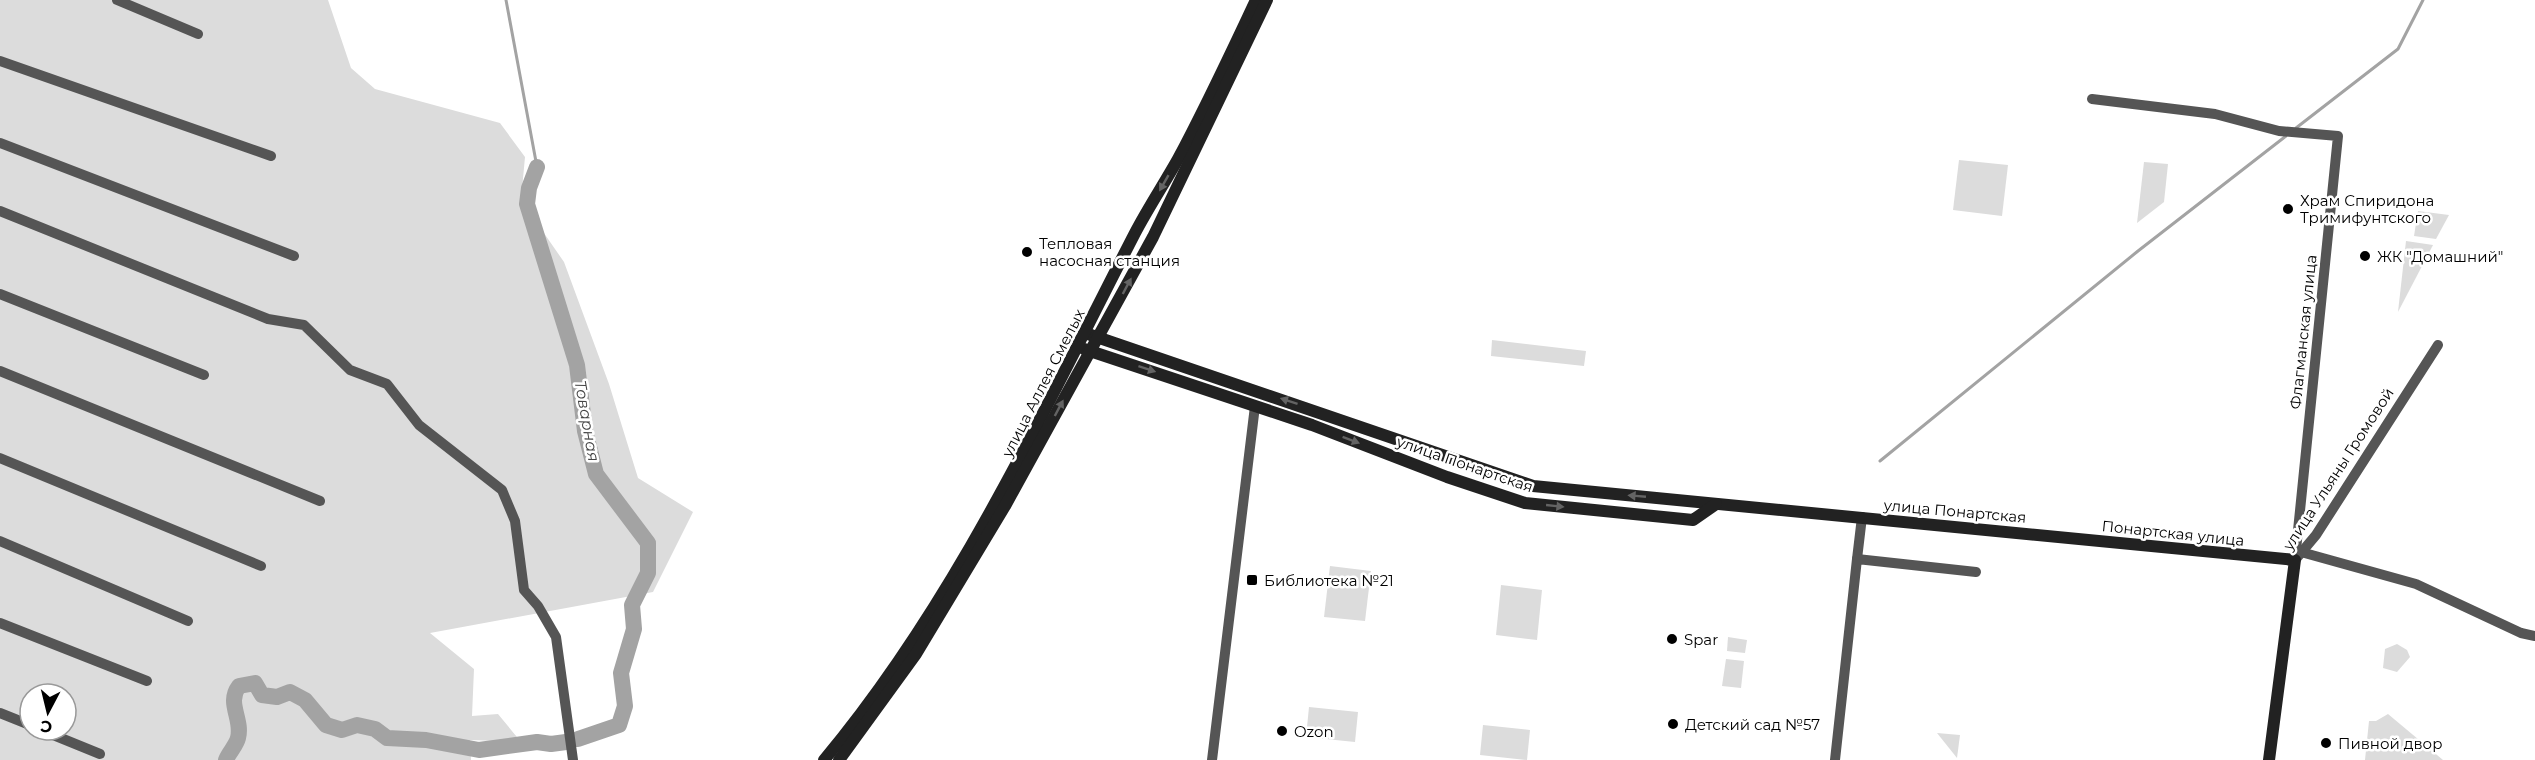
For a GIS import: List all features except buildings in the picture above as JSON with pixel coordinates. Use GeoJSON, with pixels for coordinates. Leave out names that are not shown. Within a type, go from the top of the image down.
{"type":"FeatureCollection","features":[{"type":"Feature","properties":{"kind":"main road","name":"улица Аллея Смелых"},"geometry":{"type":"LineString","coordinates":[[824,760],[869,704],[908,648],[968,553],[1008,483],[1136,231],[1177,160],[1256,0]]}},
{"type":"Feature","properties":{"kind":"main road"},"geometry":{"type":"LineString","coordinates":[[839,760],[916,654],[969,570],[1154,237],[1267,0]]}},
{"type":"Feature","properties":{"kind":"main road","name":"улица Понартская"},"geometry":{"type":"LineString","coordinates":[[1084,333],[1317,410],[1533,486],[2048,535]]}},
{"type":"Feature","properties":{"kind":"main road","name":"улица Понартская"},"geometry":{"type":"LineString","coordinates":[[1077,347],[1312,425],[1447,477],[1525,503],[1693,520]]}},
{"type":"Feature","properties":{"kind":"main road"},"geometry":{"type":"LineString","coordinates":[[1312,425],[1317,410]]}},
{"type":"Feature","properties":{"kind":"main road"},"geometry":{"type":"LineString","coordinates":[[1693,520],[1695,502]]}},
{"type":"Feature","properties":{"kind":"main road"},"geometry":{"type":"LineString","coordinates":[[1693,520],[1716,504]]}},
{"type":"Feature","properties":{"kind":"main road","name":"Понартская улица"},"geometry":{"type":"LineString","coordinates":[[2048,535],[2298,556]]}},
{"type":"Feature","properties":{"kind":"main road","name":"улица Ульяны Громовой"},"geometry":{"type":"LineString","coordinates":[[2270,760],[2298,556]]}},
{"type":"Feature","properties":{"kind":"street"},"geometry":{"type":"LineString","coordinates":[[117,0],[198,34]]}},
{"type":"Feature","properties":{"kind":"street"},"geometry":{"type":"LineString","coordinates":[[0,61],[272,156]]}},
{"type":"Feature","properties":{"kind":"street","name":"Флагманская улица"},"geometry":{"type":"LineString","coordinates":[[2092,99],[2215,114],[2279,131],[2338,136],[2298,556]]}},
{"type":"Feature","properties":{"kind":"street"},"geometry":{"type":"LineString","coordinates":[[0,143],[294,256]]}},
{"type":"Feature","properties":{"kind":"street"},"geometry":{"type":"LineString","coordinates":[[0,211],[268,319],[304,325],[350,370],[387,384],[419,425],[502,490],[515,521],[524,590],[538,606],[556,637],[573,760]]}},
{"type":"Feature","properties":{"kind":"street"},"geometry":{"type":"LineString","coordinates":[[0,294],[204,375]]}},
{"type":"Feature","properties":{"kind":"street","name":"улица Ульяны Громовой"},"geometry":{"type":"LineString","coordinates":[[2298,556],[2316,535],[2438,345]]}},
{"type":"Feature","properties":{"kind":"street"},"geometry":{"type":"LineString","coordinates":[[0,371],[320,501]]}},
{"type":"Feature","properties":{"kind":"street"},"geometry":{"type":"LineString","coordinates":[[1212,760],[1256,406]]}},
{"type":"Feature","properties":{"kind":"street"},"geometry":{"type":"LineString","coordinates":[[0,458],[261,566]]}},
{"type":"Feature","properties":{"kind":"street"},"geometry":{"type":"LineString","coordinates":[[1835,760],[1862,517]]}},
{"type":"Feature","properties":{"kind":"street"},"geometry":{"type":"LineString","coordinates":[[0,541],[188,621]]}},
{"type":"Feature","properties":{"kind":"street","name":"Понартская улица"},"geometry":{"type":"LineString","coordinates":[[2298,556],[2416,584],[2522,633],[2535,636]]}},
{"type":"Feature","properties":{"kind":"street"},"geometry":{"type":"LineString","coordinates":[[1857,559],[1976,572]]}},
{"type":"Feature","properties":{"kind":"street"},"geometry":{"type":"LineString","coordinates":[[0,623],[147,681]]}},
{"type":"Feature","properties":{"kind":"street"},"geometry":{"type":"LineString","coordinates":[[0,713],[18,720]]}},
{"type":"Feature","properties":{"kind":"street"},"geometry":{"type":"LineString","coordinates":[[70,742],[100,754]]}},
{"type":"Feature","properties":{"kind":"shaded area"},"geometry":{"type":"Polygon","coordinates":[[[0,0],[328,0],[351,68],[375,89],[500,123],[525,157],[521,200],[564,262],[609,384],[638,478],[693,512],[653,592],[430,633],[474,669],[472,716],[498,714],[521,742],[470,740],[471,760],[0,760],[0,0]]]}},
{"type":"Feature","properties":{"kind":"shaded area"},"geometry":{"type":"Polygon","coordinates":[[[1959,160],[2008,165],[2002,216],[1953,210],[1959,160]]]}},
{"type":"Feature","properties":{"kind":"shaded area"},"geometry":{"type":"Polygon","coordinates":[[[2144,162],[2168,164],[2164,202],[2137,223],[2144,162]]]}},
{"type":"Feature","properties":{"kind":"shaded area"},"geometry":{"type":"Polygon","coordinates":[[[2418,211],[2449,215],[2436,239],[2414,236],[2418,211]]]}},
{"type":"Feature","properties":{"kind":"shaded area"},"geometry":{"type":"Polygon","coordinates":[[[2406,241],[2433,245],[2398,312],[2406,241]]]}},
{"type":"Feature","properties":{"kind":"shaded area"},"geometry":{"type":"Polygon","coordinates":[[[1492,340],[1586,351],[1584,366],[1491,356],[1492,340]]]}},
{"type":"Feature","properties":{"kind":"shaded area"},"geometry":{"type":"Polygon","coordinates":[[[1330,566],[1371,571],[1365,621],[1324,617],[1330,566]]]}},
{"type":"Feature","properties":{"kind":"shaded area"},"geometry":{"type":"Polygon","coordinates":[[[1501,585],[1542,590],[1537,640],[1496,635],[1501,585]]]}},
{"type":"Feature","properties":{"kind":"shaded area"},"geometry":{"type":"Polygon","coordinates":[[[1728,637],[1747,640],[1745,653],[1727,651],[1728,637]]]}},
{"type":"Feature","properties":{"kind":"shaded area"},"geometry":{"type":"Polygon","coordinates":[[[2397,644],[2407,650],[2410,657],[2397,672],[2383,668],[2385,649],[2397,644]]]}},
{"type":"Feature","properties":{"kind":"shaded area"},"geometry":{"type":"Polygon","coordinates":[[[1726,659],[1744,661],[1741,688],[1722,686],[1726,659]]]}},
{"type":"Feature","properties":{"kind":"shaded area"},"geometry":{"type":"Polygon","coordinates":[[[1309,707],[1358,712],[1355,742],[1306,737],[1309,707]]]}},
{"type":"Feature","properties":{"kind":"shaded area"},"geometry":{"type":"Polygon","coordinates":[[[2388,714],[2443,760],[2365,760],[2369,721],[2376,721],[2388,714]]]}},
{"type":"Feature","properties":{"kind":"shaded area"},"geometry":{"type":"Polygon","coordinates":[[[1483,725],[1530,730],[1527,760],[1480,755],[1483,725]]]}},
{"type":"Feature","properties":{"kind":"shaded area"},"geometry":{"type":"Polygon","coordinates":[[[1937,733],[1960,735],[1957,758],[1937,733]]]}},
{"type":"Feature","properties":{"kind":"waterway"},"geometry":{"type":"LineString","coordinates":[[506,0],[537,167]]}},
{"type":"Feature","properties":{"kind":"waterway"},"geometry":{"type":"LineString","coordinates":[[2296,128],[2398,49],[2423,0]]}},
{"type":"Feature","properties":{"kind":"waterway"},"geometry":{"type":"LineString","coordinates":[[1880,461],[2138,251],[2286,136]]}},
{"type":"Feature","properties":{"kind":"waterway","name":"Товарная"},"geometry":{"type":"LineString","coordinates":[[537,167],[529,188],[527,204],[577,365],[585,431],[596,474],[648,543],[648,573],[632,605],[634,629],[621,673],[625,706],[619,725],[578,739]]}},
{"type":"Feature","properties":{"kind":"waterway","name":"Товарная"},"geometry":{"type":"LineString","coordinates":[[226,760],[236,744],[239,731],[234,705],[235,692],[239,686],[255,683],[262,695],[277,697],[290,692],[305,700],[326,725],[342,730],[357,725],[375,729],[387,738],[426,740],[479,750],[537,742],[551,744],[566,742]]}},
{"type":"Feature","properties":{"kind":"place","name":"Храм Спиридона Тримифунтского"},"geometry":{"type":"Point","coordinates":[2288,209]}},
{"type":"Feature","properties":{"kind":"place","name":"Тепловая насосная станция"},"geometry":{"type":"Point","coordinates":[1027,252]}},
{"type":"Feature","properties":{"kind":"place","name":"ЖК \"Домашний\""},"geometry":{"type":"Point","coordinates":[2365,256]}},
{"type":"Feature","properties":{"kind":"place","name":"Библиотека №21"},"geometry":{"type":"Point","coordinates":[1252,580]}},
{"type":"Feature","properties":{"kind":"place","name":"Spar"},"geometry":{"type":"Point","coordinates":[1672,639]}},
{"type":"Feature","properties":{"kind":"place","name":"Детский сад №57"},"geometry":{"type":"Point","coordinates":[1673,724]}},
{"type":"Feature","properties":{"kind":"place","name":"Ozon"},"geometry":{"type":"Point","coordinates":[1282,731]}},
{"type":"Feature","properties":{"kind":"place","name":"Пивной двор"},"geometry":{"type":"Point","coordinates":[2326,743]}}]}
